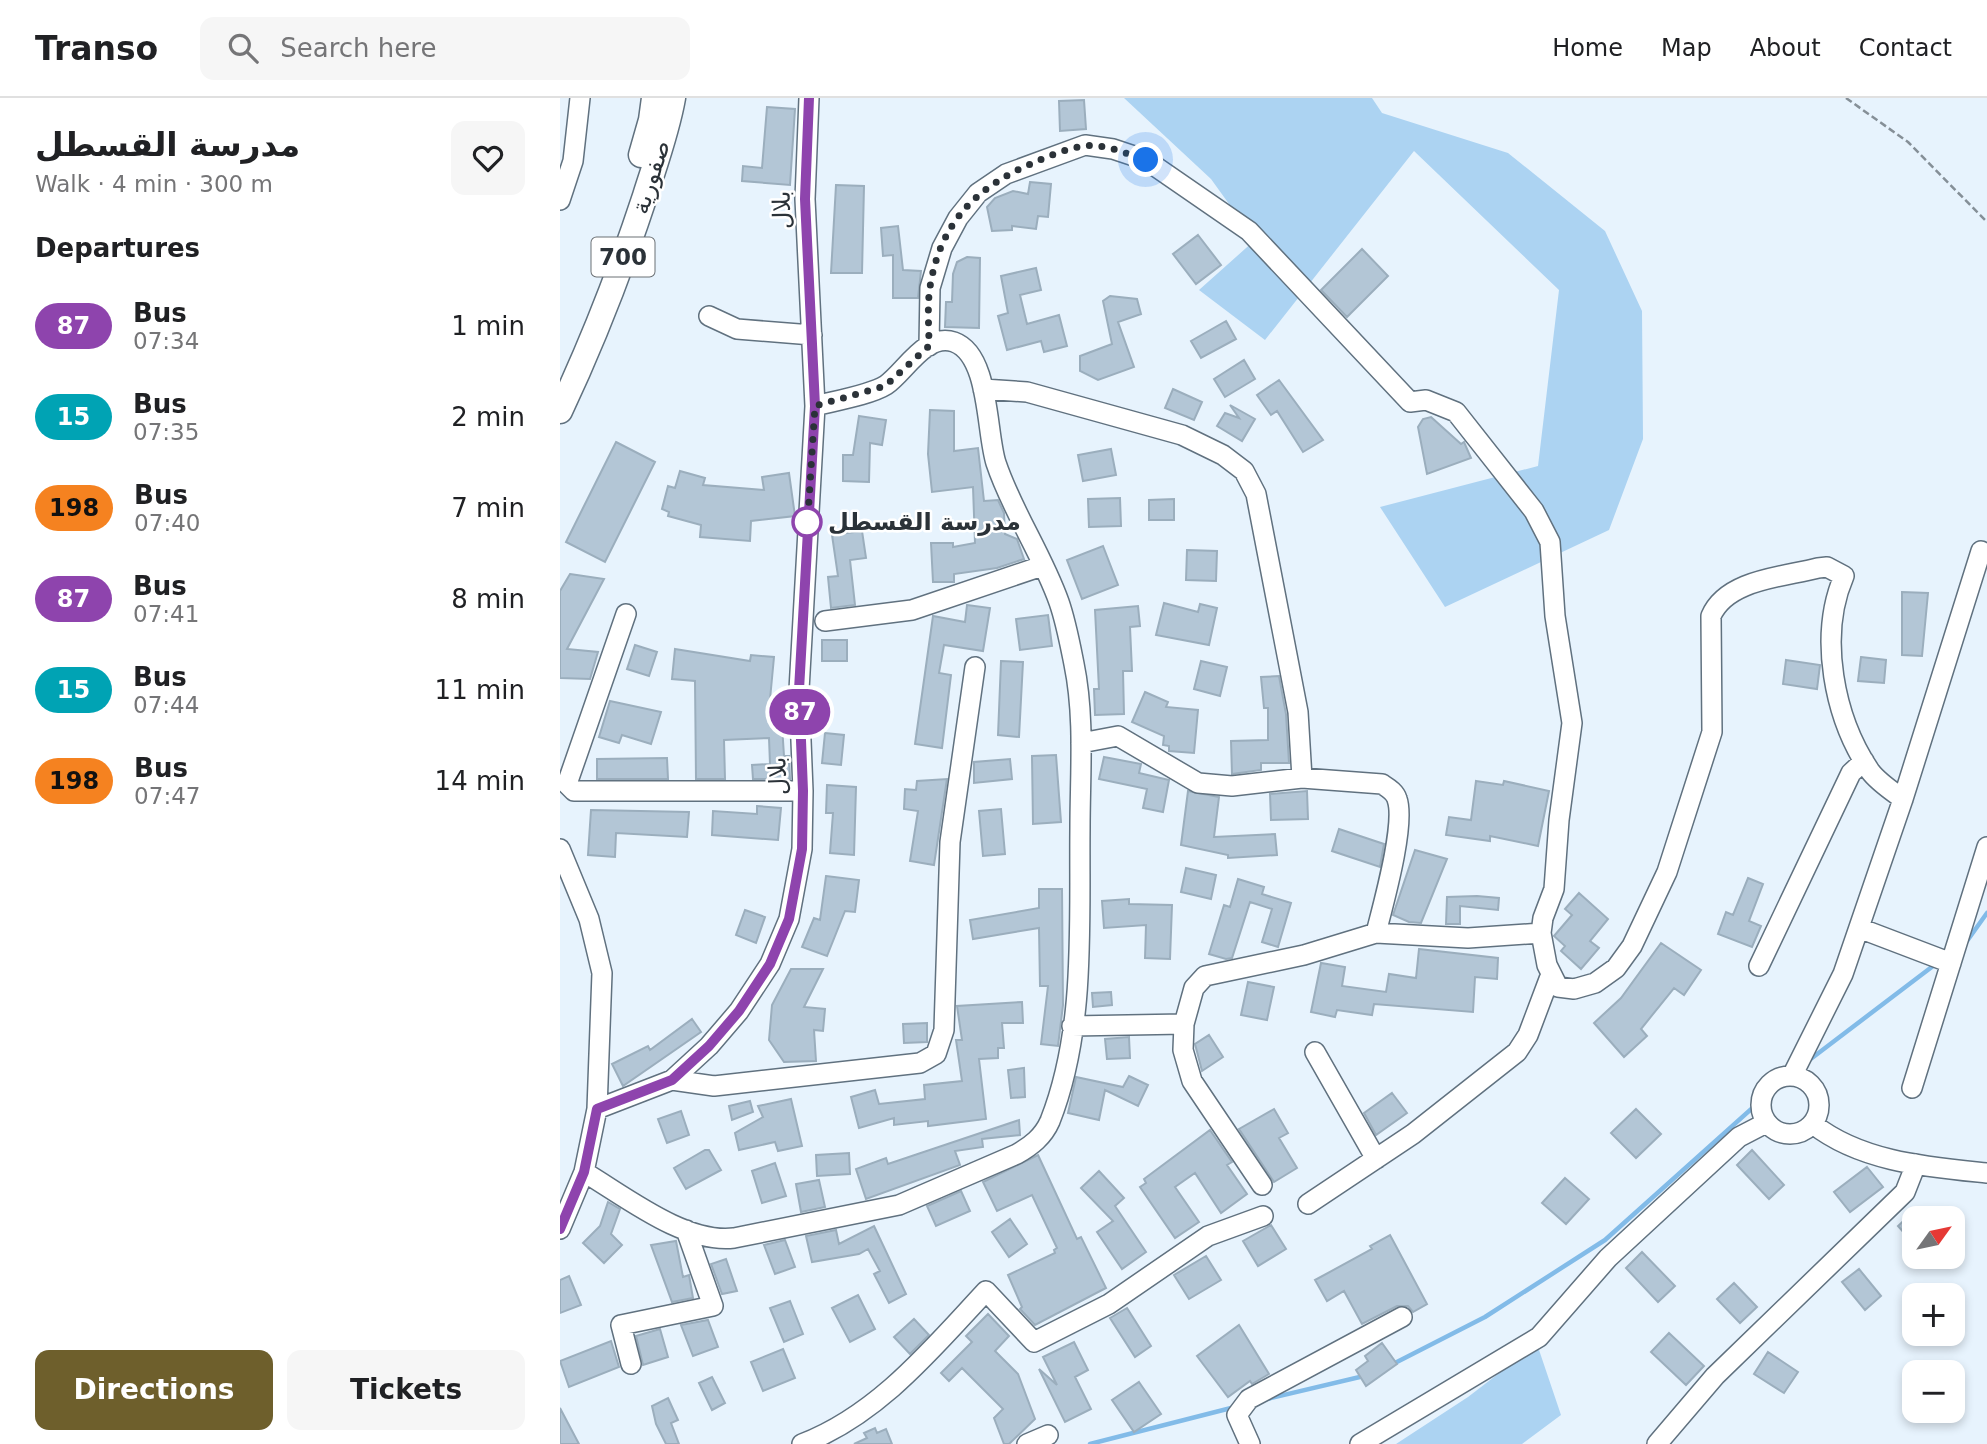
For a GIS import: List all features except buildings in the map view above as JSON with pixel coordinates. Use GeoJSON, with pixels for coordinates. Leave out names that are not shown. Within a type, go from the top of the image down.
{"type":"FeatureCollection","features":[{"type":"Feature","properties":{"kind":"main road","name":"صفورية"},"geometry":{"type":"LineString","coordinates":[[560,374],[624,215],[652,120],[654,98]]}},
{"type":"Feature","properties":{"kind":"main road","name":"صفورية"},"geometry":{"type":"LineString","coordinates":[[560,411],[586,355],[635,224],[669,123],[673,98]]}},
{"type":"Feature","properties":{"kind":"street"},"geometry":{"type":"LineString","coordinates":[[560,200],[573,161],[580,98]]}},
{"type":"Feature","properties":{"kind":"street","name":"بلال"},"geometry":{"type":"LineString","coordinates":[[597,1109],[672,1080],[709,1046],[739,1011],[770,964],[789,919],[802,849],[799,690],[815,406],[805,199],[809,98]]}},
{"type":"Feature","properties":{"kind":"street"},"geometry":{"type":"LineString","coordinates":[[929,346],[930,288],[942,248],[958,218],[978,193],[1006,174],[1086,145],[1113,149],[1146,160],[1249,231],[1410,402],[1426,400],[1456,412],[1534,511],[1550,542],[1555,616],[1572,723],[1559,820],[1554,889],[1543,918],[1541,933],[1551,974],[1558,987],[1574,989],[1595,983],[1616,968],[1632,946],[1667,872],[1712,732],[1711,616],[1716,605],[1739,588],[1818,568],[1827,567],[1844,576],[1832,612],[1836,681],[1842,713],[1872,774],[1903,799]]}},
{"type":"Feature","properties":{"kind":"street"},"geometry":{"type":"LineString","coordinates":[[709,316],[737,329],[811,335]]}},
{"type":"Feature","properties":{"kind":"street"},"geometry":{"type":"LineString","coordinates":[[584,1172],[686,1230],[719,1240],[734,1238],[899,1205],[1017,1154],[1035,1143],[1049,1124],[1062,1083],[1072,1026],[1078,960],[1081,743],[1075,667],[1059,603],[995,461],[984,389],[970,355],[962,346],[951,341],[938,341],[885,386],[815,406]]}},
{"type":"Feature","properties":{"kind":"street"},"geometry":{"type":"LineString","coordinates":[[984,389],[1027,392],[1182,435],[1223,455],[1244,471],[1256,494],[1298,712],[1302,778]]}},
{"type":"Feature","properties":{"kind":"street"},"geometry":{"type":"LineString","coordinates":[[1792,1076],[1843,974],[1903,799],[1981,551]]}},
{"type":"Feature","properties":{"kind":"street"},"geometry":{"type":"LineString","coordinates":[[825,621],[912,610],[1042,566]]}},
{"type":"Feature","properties":{"kind":"street"},"geometry":{"type":"LineString","coordinates":[[626,614],[567,784],[574,791],[803,791]]}},
{"type":"Feature","properties":{"kind":"street"},"geometry":{"type":"LineString","coordinates":[[672,1080],[714,1086],[920,1063],[936,1054],[944,1030],[950,842],[975,667]]}},
{"type":"Feature","properties":{"kind":"street"},"geometry":{"type":"LineString","coordinates":[[1081,743],[1118,736],[1198,783],[1232,786],[1302,778],[1382,784],[1397,797],[1394,854],[1376,933]]}},
{"type":"Feature","properties":{"kind":"street"},"geometry":{"type":"LineString","coordinates":[[1759,966],[1850,773],[1864,761]]}},
{"type":"Feature","properties":{"kind":"street"},"geometry":{"type":"LineString","coordinates":[[1912,1088],[1987,847]]}},
{"type":"Feature","properties":{"kind":"street"},"geometry":{"type":"LineString","coordinates":[[560,849],[589,919],[602,973],[597,1109],[584,1172],[560,1229]]}},
{"type":"Feature","properties":{"kind":"street"},"geometry":{"type":"LineString","coordinates":[[1858,928],[1951,962]]}},
{"type":"Feature","properties":{"kind":"street"},"geometry":{"type":"LineString","coordinates":[[1262,1185],[1192,1081],[1183,1050],[1184,1024],[1194,988],[1205,976],[1304,955],[1376,933],[1468,938],[1541,933]]}},
{"type":"Feature","properties":{"kind":"street"},"geometry":{"type":"LineString","coordinates":[[1308,1204],[1413,1134],[1517,1052],[1528,1035],[1551,974]]}},
{"type":"Feature","properties":{"kind":"street"},"geometry":{"type":"LineString","coordinates":[[1072,1026],[1184,1024]]}},
{"type":"Feature","properties":{"kind":"street"},"geometry":{"type":"LineString","coordinates":[[1315,1052],[1376,1158]]}},
{"type":"Feature","properties":{"kind":"street"},"geometry":{"type":"LineString","coordinates":[[1792,1076],[1809,1082],[1818,1098],[1819,1107],[1813,1124],[1805,1131],[1784,1134],[1766,1123],[1760,1101],[1771,1082],[1792,1076]]}},
{"type":"Feature","properties":{"kind":"street"},"geometry":{"type":"LineString","coordinates":[[1360,1444],[1539,1338],[1608,1258],[1739,1137],[1766,1123]]}},
{"type":"Feature","properties":{"kind":"street"},"geometry":{"type":"LineString","coordinates":[[1813,1124],[1828,1136],[1861,1150],[1916,1164],[1987,1173]]}},
{"type":"Feature","properties":{"kind":"street"},"geometry":{"type":"LineString","coordinates":[[1657,1444],[1715,1376],[1905,1192],[1916,1164]]}},
{"type":"Feature","properties":{"kind":"street"},"geometry":{"type":"LineString","coordinates":[[802,1444],[869,1406],[901,1380],[986,1292],[1034,1342],[1109,1304],[1209,1236],[1263,1216]]}},
{"type":"Feature","properties":{"kind":"street"},"geometry":{"type":"LineString","coordinates":[[631,1364],[621,1325],[713,1306],[686,1230]]}},
{"type":"Feature","properties":{"kind":"street"},"geometry":{"type":"LineString","coordinates":[[1250,1444],[1237,1415],[1249,1399],[1402,1317]]}},
{"type":"Feature","properties":{"kind":"street"},"geometry":{"type":"LineString","coordinates":[[1027,1444],[1048,1435]]}},
{"type":"Feature","properties":{"kind":"path"},"geometry":{"type":"LineString","coordinates":[[1846,98],[1908,142],[1987,222]]}},
{"type":"Feature","properties":{"kind":"shaded area"},"geometry":{"type":"Polygon","coordinates":[[[1124,98],[1372,98],[1382,113],[1508,153],[1605,231],[1642,311],[1643,439],[1609,530],[1445,607],[1380,507],[1538,466],[1559,290],[1414,151],[1265,340],[1199,290],[1255,240],[1211,179],[1124,98]]]}},
{"type":"Feature","properties":{"kind":"shaded area"},"geometry":{"type":"Polygon","coordinates":[[[1537,1344],[1561,1415],[1522,1444],[1396,1444],[1468,1397],[1537,1344]]]}},
{"type":"Feature","properties":{"kind":"waterway"},"geometry":{"type":"LineString","coordinates":[[1967,941],[1987,913]]}},
{"type":"Feature","properties":{"kind":"waterway"},"geometry":{"type":"LineString","coordinates":[[1808,1061],[1937,963]]}},
{"type":"Feature","properties":{"kind":"waterway"},"geometry":{"type":"LineString","coordinates":[[1391,1365],[1485,1317],[1605,1240],[1787,1077]]}},
{"type":"Feature","properties":{"kind":"waterway"},"geometry":{"type":"LineString","coordinates":[[1267,1399],[1364,1376]]}},
{"type":"Feature","properties":{"kind":"waterway"},"geometry":{"type":"LineString","coordinates":[[1090,1444],[1235,1407]]}},
{"type":"Feature","properties":{"kind":"bus line","name":"87"},"geometry":{"type":"LineString","coordinates":[[560,1229],[584,1172],[597,1109],[672,1080],[709,1046],[739,1011],[770,964],[789,919],[802,849],[799,690],[815,406],[805,199],[809,98]]}},
{"type":"Feature","properties":{"kind":"place","name":"مدرسة القسطل"},"geometry":{"type":"Point","coordinates":[807,522]}},
{"type":"Feature","properties":{"kind":"route"},"geometry":{"type":"LineString","coordinates":[[807,522],[807,531],[815,406],[885,386],[920,351],[929,346],[930,288],[942,248],[958,218],[978,193],[1006,174],[1046,157],[1086,145],[1113,149],[1146,160]]}}]}
